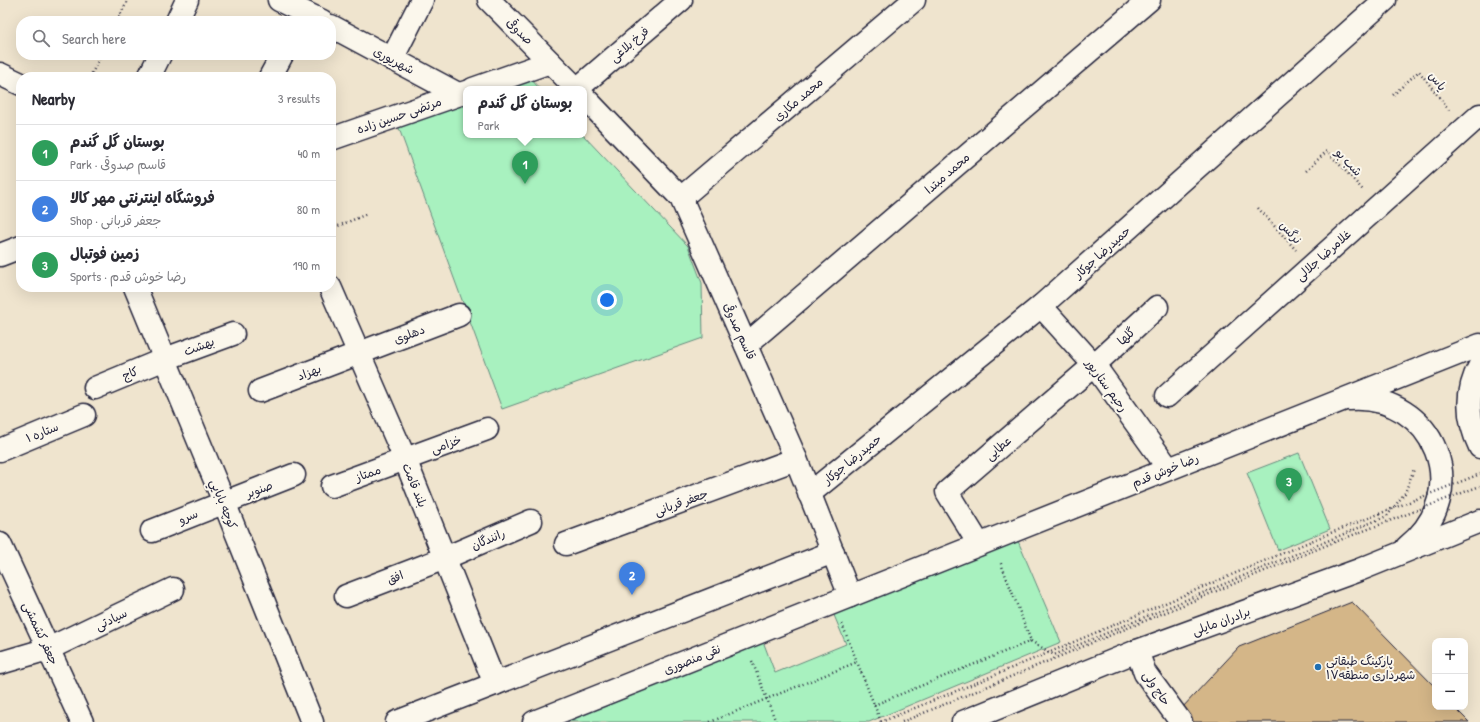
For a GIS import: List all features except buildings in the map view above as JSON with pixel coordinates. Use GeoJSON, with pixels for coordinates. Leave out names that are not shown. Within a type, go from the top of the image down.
{"type":"FeatureCollection","features":[{"type":"Feature","properties":{"kind":"street"},"geometry":{"type":"LineString","coordinates":[[179,16],[187,0]]}},
{"type":"Feature","properties":{"kind":"street"},"geometry":{"type":"LineString","coordinates":[[279,0],[309,13]]}},
{"type":"Feature","properties":{"kind":"street"},"geometry":{"type":"LineString","coordinates":[[392,59],[422,0]]}},
{"type":"Feature","properties":{"kind":"street","name":"صدوقی"},"geometry":{"type":"LineString","coordinates":[[489,0],[550,62]]}},
{"type":"Feature","properties":{"kind":"street","name":"فرخ بلاغی"},"geometry":{"type":"LineString","coordinates":[[581,86],[681,0]]}},
{"type":"Feature","properties":{"kind":"street","name":"محمد مکاری"},"geometry":{"type":"LineString","coordinates":[[681,198],[914,0]]}},
{"type":"Feature","properties":{"kind":"street","name":"محمد مبتدا"},"geometry":{"type":"LineString","coordinates":[[746,345],[1149,0]]}},
{"type":"Feature","properties":{"kind":"street","name":"حمیدرضا جوکار"},"geometry":{"type":"LineString","coordinates":[[809,494],[1041,306],[1385,0]]}},
{"type":"Feature","properties":{"kind":"street","name":"شهریوری"},"geometry":{"type":"LineString","coordinates":[[336,29],[392,59],[463,91]]}},
{"type":"Feature","properties":{"kind":"street"},"geometry":{"type":"LineString","coordinates":[[152,72],[158,60]]}},
{"type":"Feature","properties":{"kind":"street"},"geometry":{"type":"LineString","coordinates":[[273,72],[279,60]]}},
{"type":"Feature","properties":{"kind":"street"},"geometry":{"type":"LineString","coordinates":[[550,62],[574,86]]}},
{"type":"Feature","properties":{"kind":"street","name":"مرتضی حسین زاده"},"geometry":{"type":"LineString","coordinates":[[483,86],[550,62]]}},
{"type":"Feature","properties":{"kind":"street"},"geometry":{"type":"LineString","coordinates":[[0,74],[16,82]]}},
{"type":"Feature","properties":{"kind":"street","name":"مرتضی حسین زاده"},"geometry":{"type":"LineString","coordinates":[[336,137],[463,93]]}},
{"type":"Feature","properties":{"kind":"street","name":"قاسم صدوقی"},"geometry":{"type":"LineString","coordinates":[[587,100],[681,198],[796,459],[833,552],[841,599]]}},
{"type":"Feature","properties":{"kind":"street","name":"غلامرضا جلالی"},"geometry":{"type":"LineString","coordinates":[[1167,396],[1480,115]]}},
{"type":"Feature","properties":{"kind":"street"},"geometry":{"type":"LineString","coordinates":[[0,255],[16,249]]}},
{"type":"Feature","properties":{"kind":"street","name":"كوچه بابايي"},"geometry":{"type":"LineString","coordinates":[[137,292],[224,502],[312,722]]}},
{"type":"Feature","properties":{"kind":"street","name":"بلند قامت"},"geometry":{"type":"LineString","coordinates":[[332,292],[405,459],[495,684]]}},
{"type":"Feature","properties":{"kind":"street","name":"رحیم ستارپور"},"geometry":{"type":"LineString","coordinates":[[1041,306],[1094,365],[1168,468]]}},
{"type":"Feature","properties":{"kind":"street","name":"گلها"},"geometry":{"type":"LineString","coordinates":[[1094,365],[1157,307]]}},
{"type":"Feature","properties":{"kind":"street","name":"دهلوی"},"geometry":{"type":"LineString","coordinates":[[358,354],[459,315]]}},
{"type":"Feature","properties":{"kind":"street","name":"بهشت"},"geometry":{"type":"LineString","coordinates":[[165,359],[233,334]]}},
{"type":"Feature","properties":{"kind":"street","name":"رضا خوش قدم"},"geometry":{"type":"LineString","coordinates":[[841,599],[1480,344]]}},
{"type":"Feature","properties":{"kind":"street","name":"بهزاد"},"geometry":{"type":"LineString","coordinates":[[260,391],[358,354]]}},
{"type":"Feature","properties":{"kind":"street","name":"کاج"},"geometry":{"type":"LineString","coordinates":[[95,388],[165,359]]}},
{"type":"Feature","properties":{"kind":"street","name":"عطایی"},"geometry":{"type":"LineString","coordinates":[[985,541],[947,492],[1094,365]]}},
{"type":"Feature","properties":{"kind":"street"},"geometry":{"type":"LineString","coordinates":[[1480,365],[1471,386],[1469,401],[1473,432],[1480,447]]}},
{"type":"Feature","properties":{"kind":"street"},"geometry":{"type":"LineString","coordinates":[[1333,402],[1363,398],[1379,400],[1395,406],[1409,414],[1421,426],[1431,439],[1438,454],[1442,484],[1440,500],[1434,515],[1416,540],[1404,550],[1384,560]]}},
{"type":"Feature","properties":{"kind":"street","name":"ستاره ۱"},"geometry":{"type":"LineString","coordinates":[[0,450],[84,415]]}},
{"type":"Feature","properties":{"kind":"street","name":"خزامی"},"geometry":{"type":"LineString","coordinates":[[405,459],[487,429]]}},
{"type":"Feature","properties":{"kind":"street","name":"ممتاز"},"geometry":{"type":"LineString","coordinates":[[332,486],[405,459]]}},
{"type":"Feature","properties":{"kind":"street","name":"جعفر قربانی"},"geometry":{"type":"LineString","coordinates":[[566,544],[796,459]]}},
{"type":"Feature","properties":{"kind":"street","name":"صنوبر"},"geometry":{"type":"LineString","coordinates":[[224,502],[294,475]]}},
{"type":"Feature","properties":{"kind":"street","name":"سرو"},"geometry":{"type":"LineString","coordinates":[[152,531],[224,502]]}},
{"type":"Feature","properties":{"kind":"street","name":"رانندگان"},"geometry":{"type":"LineString","coordinates":[[445,558],[531,521]]}},
{"type":"Feature","properties":{"kind":"street","name":"برادران مایلی"},"geometry":{"type":"LineString","coordinates":[[963,722],[1137,651],[1384,560],[1480,522]]}},
{"type":"Feature","properties":{"kind":"street","name":"جعفر کشمشی"},"geometry":{"type":"LineString","coordinates":[[0,544],[82,722]]}},
{"type":"Feature","properties":{"kind":"street"},"geometry":{"type":"LineString","coordinates":[[398,722],[833,552]]}},
{"type":"Feature","properties":{"kind":"street","name":"افق"},"geometry":{"type":"LineString","coordinates":[[346,596],[445,558]]}},
{"type":"Feature","properties":{"kind":"street","name":"سیادتی"},"geometry":{"type":"LineString","coordinates":[[0,663],[48,649],[173,588]]}},
{"type":"Feature","properties":{"kind":"street","name":"نقی منصوری"},"geometry":{"type":"LineString","coordinates":[[534,722],[841,599]]}},
{"type":"Feature","properties":{"kind":"street","name":"حاج ولی"},"geometry":{"type":"LineString","coordinates":[[1137,651],[1145,673],[1181,722]]}},
{"type":"Feature","properties":{"kind":"path"},"geometry":{"type":"LineString","coordinates":[[120,16],[128,0]]}},
{"type":"Feature","properties":{"kind":"path"},"geometry":{"type":"LineString","coordinates":[[92,72],[98,60]]}},
{"type":"Feature","properties":{"kind":"path","name":"یاس"},"geometry":{"type":"LineString","coordinates":[[1393,95],[1419,71],[1463,130]]}},
{"type":"Feature","properties":{"kind":"path","name":"شب بو"},"geometry":{"type":"LineString","coordinates":[[1306,171],[1327,151],[1378,206]]}},
{"type":"Feature","properties":{"kind":"path","name":"نرگس"},"geometry":{"type":"LineString","coordinates":[[1258,208],[1311,267]]}},
{"type":"Feature","properties":{"kind":"path"},"geometry":{"type":"LineString","coordinates":[[336,226],[367,214]]}},
{"type":"Feature","properties":{"kind":"path"},"geometry":{"type":"LineString","coordinates":[[985,541],[1031,641],[1054,655],[1387,516],[1406,493],[1416,464]]}},
{"type":"Feature","properties":{"kind":"path"},"geometry":{"type":"LineString","coordinates":[[841,599],[842,625],[881,722],[1324,536],[1480,474]]}},
{"type":"Feature","properties":{"kind":"path"},"geometry":{"type":"LineString","coordinates":[[902,722],[1328,545],[1480,486]]}},
{"type":"Feature","properties":{"kind":"path"},"geometry":{"type":"LineString","coordinates":[[842,625],[849,622]]}},
{"type":"Feature","properties":{"kind":"path"},"geometry":{"type":"LineString","coordinates":[[744,638],[776,722]]}},
{"type":"Feature","properties":{"kind":"path"},"geometry":{"type":"LineString","coordinates":[[874,705],[1031,641]]}},
{"type":"Feature","properties":{"kind":"path"},"geometry":{"type":"LineString","coordinates":[[710,722],[857,662]]}},
{"type":"Feature","properties":{"kind":"green space"},"geometry":{"type":"Polygon","coordinates":[[[529,77],[537,86],[503,86],[529,77]]]}},
{"type":"Feature","properties":{"kind":"green space"},"geometry":{"type":"Polygon","coordinates":[[[463,100],[463,138],[586,138],[688,246],[702,283],[703,338],[502,409],[397,123],[463,100]]]}},
{"type":"Feature","properties":{"kind":"green space"},"geometry":{"type":"Polygon","coordinates":[[[1299,453],[1330,529],[1278,550],[1247,473],[1299,453]]]}},
{"type":"Feature","properties":{"kind":"green space"},"geometry":{"type":"Polygon","coordinates":[[[1015,534],[1061,642],[869,722],[550,722],[761,636],[775,673],[846,644],[831,608],[1015,534]]]}},
{"type":"Feature","properties":{"kind":"place","name":"بوستان گل گندم"},"geometry":{"type":"Point","coordinates":[525,184]}},
{"type":"Feature","properties":{"kind":"place","name":"زمین فوتبال"},"geometry":{"type":"Point","coordinates":[1289,501]}},
{"type":"Feature","properties":{"kind":"place","name":"فروشگاه اینترنتی مهر کالا"},"geometry":{"type":"Point","coordinates":[632,595]}},
{"type":"Feature","properties":{"kind":"place","name":"پارکینگ طبقاتی شهرداری منطقه۱۷"},"geometry":{"type":"Point","coordinates":[1318,667]}}]}
